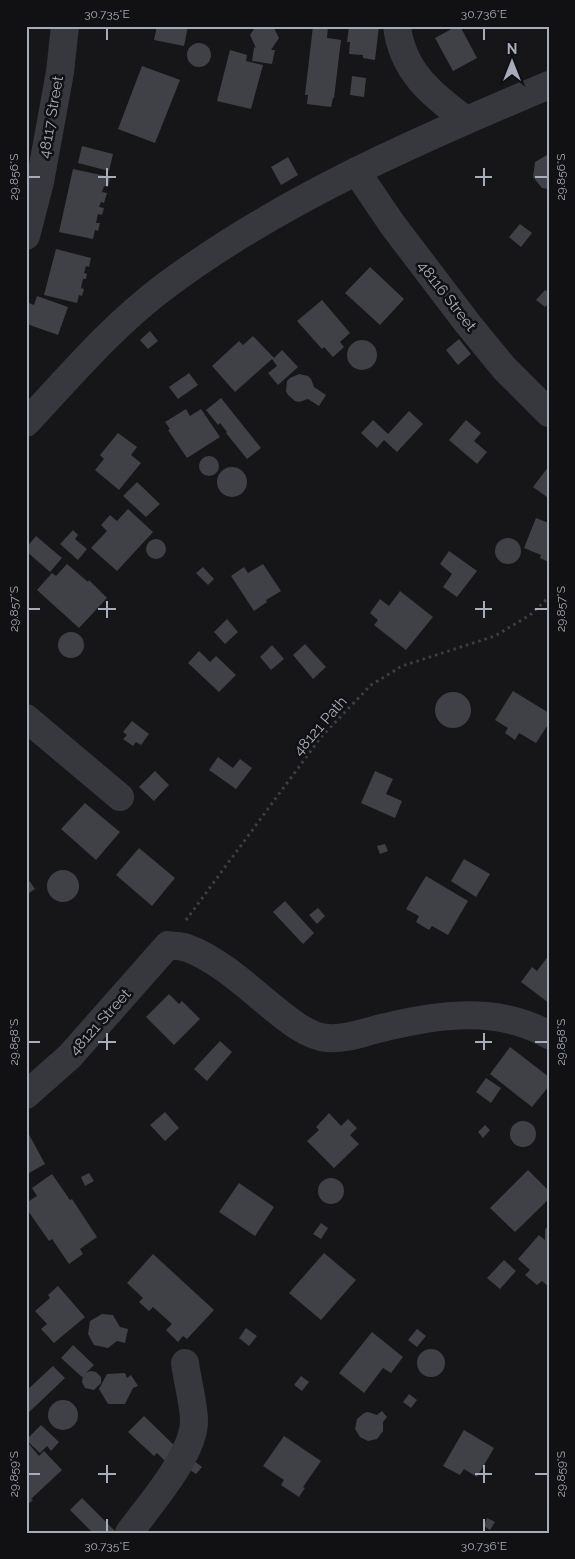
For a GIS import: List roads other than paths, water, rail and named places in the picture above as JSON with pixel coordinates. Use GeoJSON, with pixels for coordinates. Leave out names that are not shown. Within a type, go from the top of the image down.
{"type":"FeatureCollection","features":[{"type":"Feature","properties":{"kind":"street","name":"48117 Street"},"geometry":{"type":"LineString","coordinates":[[26,236],[40,182],[60,72],[65,26]]}},
{"type":"Feature","properties":{"kind":"street"},"geometry":{"type":"LineString","coordinates":[[397,26],[405,56],[417,77],[435,97],[466,120]]}},
{"type":"Feature","properties":{"kind":"street"},"geometry":{"type":"LineString","coordinates":[[26,423],[120,324],[163,288],[218,250],[260,224],[356,171],[466,120],[549,85]]}},
{"type":"Feature","properties":{"kind":"street","name":"48116 Street"},"geometry":{"type":"LineString","coordinates":[[356,171],[392,224],[468,324],[504,368],[549,413]]}},
{"type":"Feature","properties":{"kind":"street"},"geometry":{"type":"LineString","coordinates":[[26,718],[120,797]]}},
{"type":"Feature","properties":{"kind":"street","name":"48121 Street"},"geometry":{"type":"LineString","coordinates":[[26,1095],[70,1056],[168,945],[185,948],[202,955],[246,986],[288,1020],[310,1033],[326,1038],[347,1037],[428,1017],[460,1015],[489,1016],[520,1023],[549,1035]]}},
{"type":"Feature","properties":{"kind":"street"},"geometry":{"type":"LineString","coordinates":[[129,1533],[180,1463],[190,1444],[194,1421],[184,1363]]}}]}
